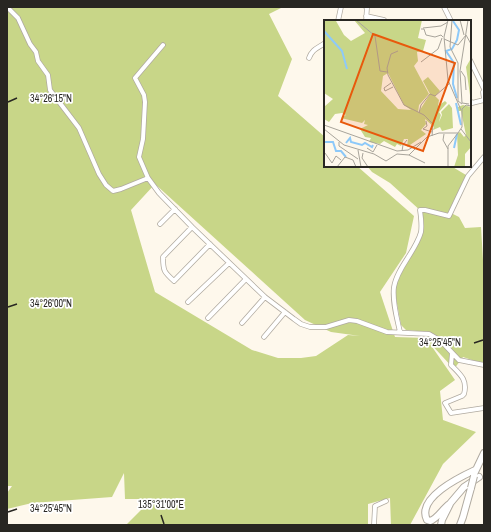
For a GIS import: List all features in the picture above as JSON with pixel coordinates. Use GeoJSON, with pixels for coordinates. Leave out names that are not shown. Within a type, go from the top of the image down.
{"type":"FeatureCollection","features":[{"type":"Feature","properties":{"kind":"highway"},"geometry":{"type":"LineString","coordinates":[[460,525],[471,488],[484,453]]}},
{"type":"Feature","properties":{"kind":"highway"},"geometry":{"type":"LineString","coordinates":[[427,525],[423,518],[423,512],[428,500],[451,480],[468,471],[476,474]]}},
{"type":"Feature","properties":{"kind":"highway"},"geometry":{"type":"LineString","coordinates":[[434,525],[448,505],[476,474]]}},
{"type":"Feature","properties":{"kind":"highway"},"geometry":{"type":"LineString","coordinates":[[448,505],[434,520],[427,520],[425,515],[427,507],[435,496],[452,481],[476,474]]}},
{"type":"Feature","properties":{"kind":"highway"},"geometry":{"type":"LineString","coordinates":[[441,525],[453,499]]}},
{"type":"Feature","properties":{"kind":"street"},"geometry":{"type":"LineString","coordinates":[[7,7],[18,18],[30,44],[36,52],[38,61],[48,75],[50,90],[79,128],[99,174],[106,185],[113,191],[121,190],[148,178]]}},
{"type":"Feature","properties":{"kind":"street"},"geometry":{"type":"LineString","coordinates":[[338,20],[341,7]]}},
{"type":"Feature","properties":{"kind":"street"},"geometry":{"type":"LineString","coordinates":[[366,7],[368,8],[366,19],[384,20]]}},
{"type":"Feature","properties":{"kind":"street"},"geometry":{"type":"LineString","coordinates":[[444,7],[450,20]]}},
{"type":"Feature","properties":{"kind":"street"},"geometry":{"type":"LineString","coordinates":[[163,44],[135,78],[144,96],[145,102],[143,139],[139,157],[148,178],[158,193],[265,297],[301,324],[326,327],[349,320],[357,321],[387,332],[429,334],[441,341],[460,360],[484,365]]}},
{"type":"Feature","properties":{"kind":"street"},"geometry":{"type":"LineString","coordinates":[[309,58],[310,54],[316,48],[324,44]]}},
{"type":"Feature","properties":{"kind":"street"},"geometry":{"type":"LineString","coordinates":[[471,63],[484,90],[484,100],[471,102]]}},
{"type":"Feature","properties":{"kind":"street"},"geometry":{"type":"LineString","coordinates":[[400,332],[394,288],[398,276],[418,240],[420,232],[420,210],[450,216],[468,176],[484,157]]}},
{"type":"Feature","properties":{"kind":"street"},"geometry":{"type":"LineString","coordinates":[[160,224],[175,209]]}},
{"type":"Feature","properties":{"kind":"street"},"geometry":{"type":"LineString","coordinates":[[192,227],[163,257],[164,272],[174,281],[210,244]]}},
{"type":"Feature","properties":{"kind":"street"},"geometry":{"type":"LineString","coordinates":[[188,302],[229,263]]}},
{"type":"Feature","properties":{"kind":"street"},"geometry":{"type":"LineString","coordinates":[[208,318],[246,279]]}},
{"type":"Feature","properties":{"kind":"street"},"geometry":{"type":"LineString","coordinates":[[242,324],[265,297]]}},
{"type":"Feature","properties":{"kind":"street"},"geometry":{"type":"LineString","coordinates":[[264,338],[285,312]]}},
{"type":"Feature","properties":{"kind":"street"},"geometry":{"type":"LineString","coordinates":[[452,353],[451,365],[464,380],[466,388],[464,394],[445,403],[451,413],[484,408]]}},
{"type":"Feature","properties":{"kind":"street"},"geometry":{"type":"LineString","coordinates":[[374,525],[375,506],[386,502]]}},
{"type":"Feature","properties":{"kind":"green space"},"geometry":{"type":"Polygon","coordinates":[[[7,7],[283,7],[269,14],[292,59],[278,96],[324,136],[324,167],[358,167],[414,216],[406,253],[380,292],[395,337],[425,338],[428,332],[406,330],[401,325],[395,293],[396,283],[420,239],[423,230],[422,212],[390,183],[372,172],[368,167],[453,167],[466,175],[449,212],[459,217],[465,228],[481,227],[484,261],[484,364],[463,357],[454,369],[428,341],[455,380],[440,391],[443,420],[476,432],[443,464],[410,525],[391,525],[390,498],[368,504],[368,525],[126,525],[152,499],[125,499],[124,473],[112,497],[32,503],[7,509],[7,493],[12,486],[7,486],[7,7]],[[155,184],[131,210],[155,292],[252,350],[278,358],[301,358],[316,356],[348,335],[360,336],[331,332],[305,320],[155,184]]]}}]}
